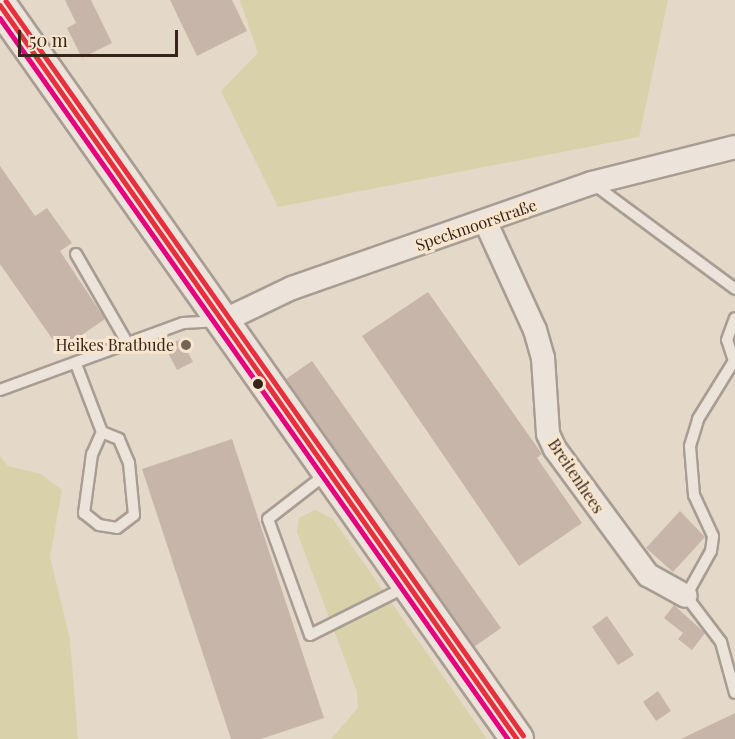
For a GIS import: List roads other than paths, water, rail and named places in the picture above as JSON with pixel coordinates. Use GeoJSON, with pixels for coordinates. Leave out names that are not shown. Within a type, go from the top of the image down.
{"type":"FeatureCollection","features":[{"type":"Feature","properties":{"kind":"street"},"geometry":{"type":"LineString","coordinates":[[0,4],[517,739]]}},
{"type":"Feature","properties":{"kind":"street","name":"Speckmoorstraße"},"geometry":{"type":"LineString","coordinates":[[223,321],[292,288],[486,223],[592,183],[735,147]]}},
{"type":"Feature","properties":{"kind":"street","name":"Breitenhees"},"geometry":{"type":"LineString","coordinates":[[486,223],[535,330],[543,358],[548,434],[555,449],[648,575],[686,596]]}},
{"type":"Feature","properties":{"kind":"lane"},"geometry":{"type":"LineString","coordinates":[[592,183],[735,289]]}},
{"type":"Feature","properties":{"kind":"lane"},"geometry":{"type":"LineString","coordinates":[[76,255],[128,344]]}},
{"type":"Feature","properties":{"kind":"lane"},"geometry":{"type":"LineString","coordinates":[[735,318],[727,340],[734,362],[698,419],[690,446],[694,495],[713,536],[711,551],[686,596],[721,642],[735,693]]}},
{"type":"Feature","properties":{"kind":"lane"},"geometry":{"type":"LineString","coordinates":[[0,390],[183,323],[223,321]]}},
{"type":"Feature","properties":{"kind":"lane"},"geometry":{"type":"LineString","coordinates":[[76,364],[102,432],[92,454],[84,513],[99,525],[117,528],[134,514],[129,463],[118,439],[102,432]]}},
{"type":"Feature","properties":{"kind":"lane"},"geometry":{"type":"LineString","coordinates":[[329,472],[268,519],[310,635],[409,586]]}},
{"type":"Feature","properties":{"kind":"place","name":"Heikes Bratbude"},"geometry":{"type":"Point","coordinates":[186,345]}}]}
